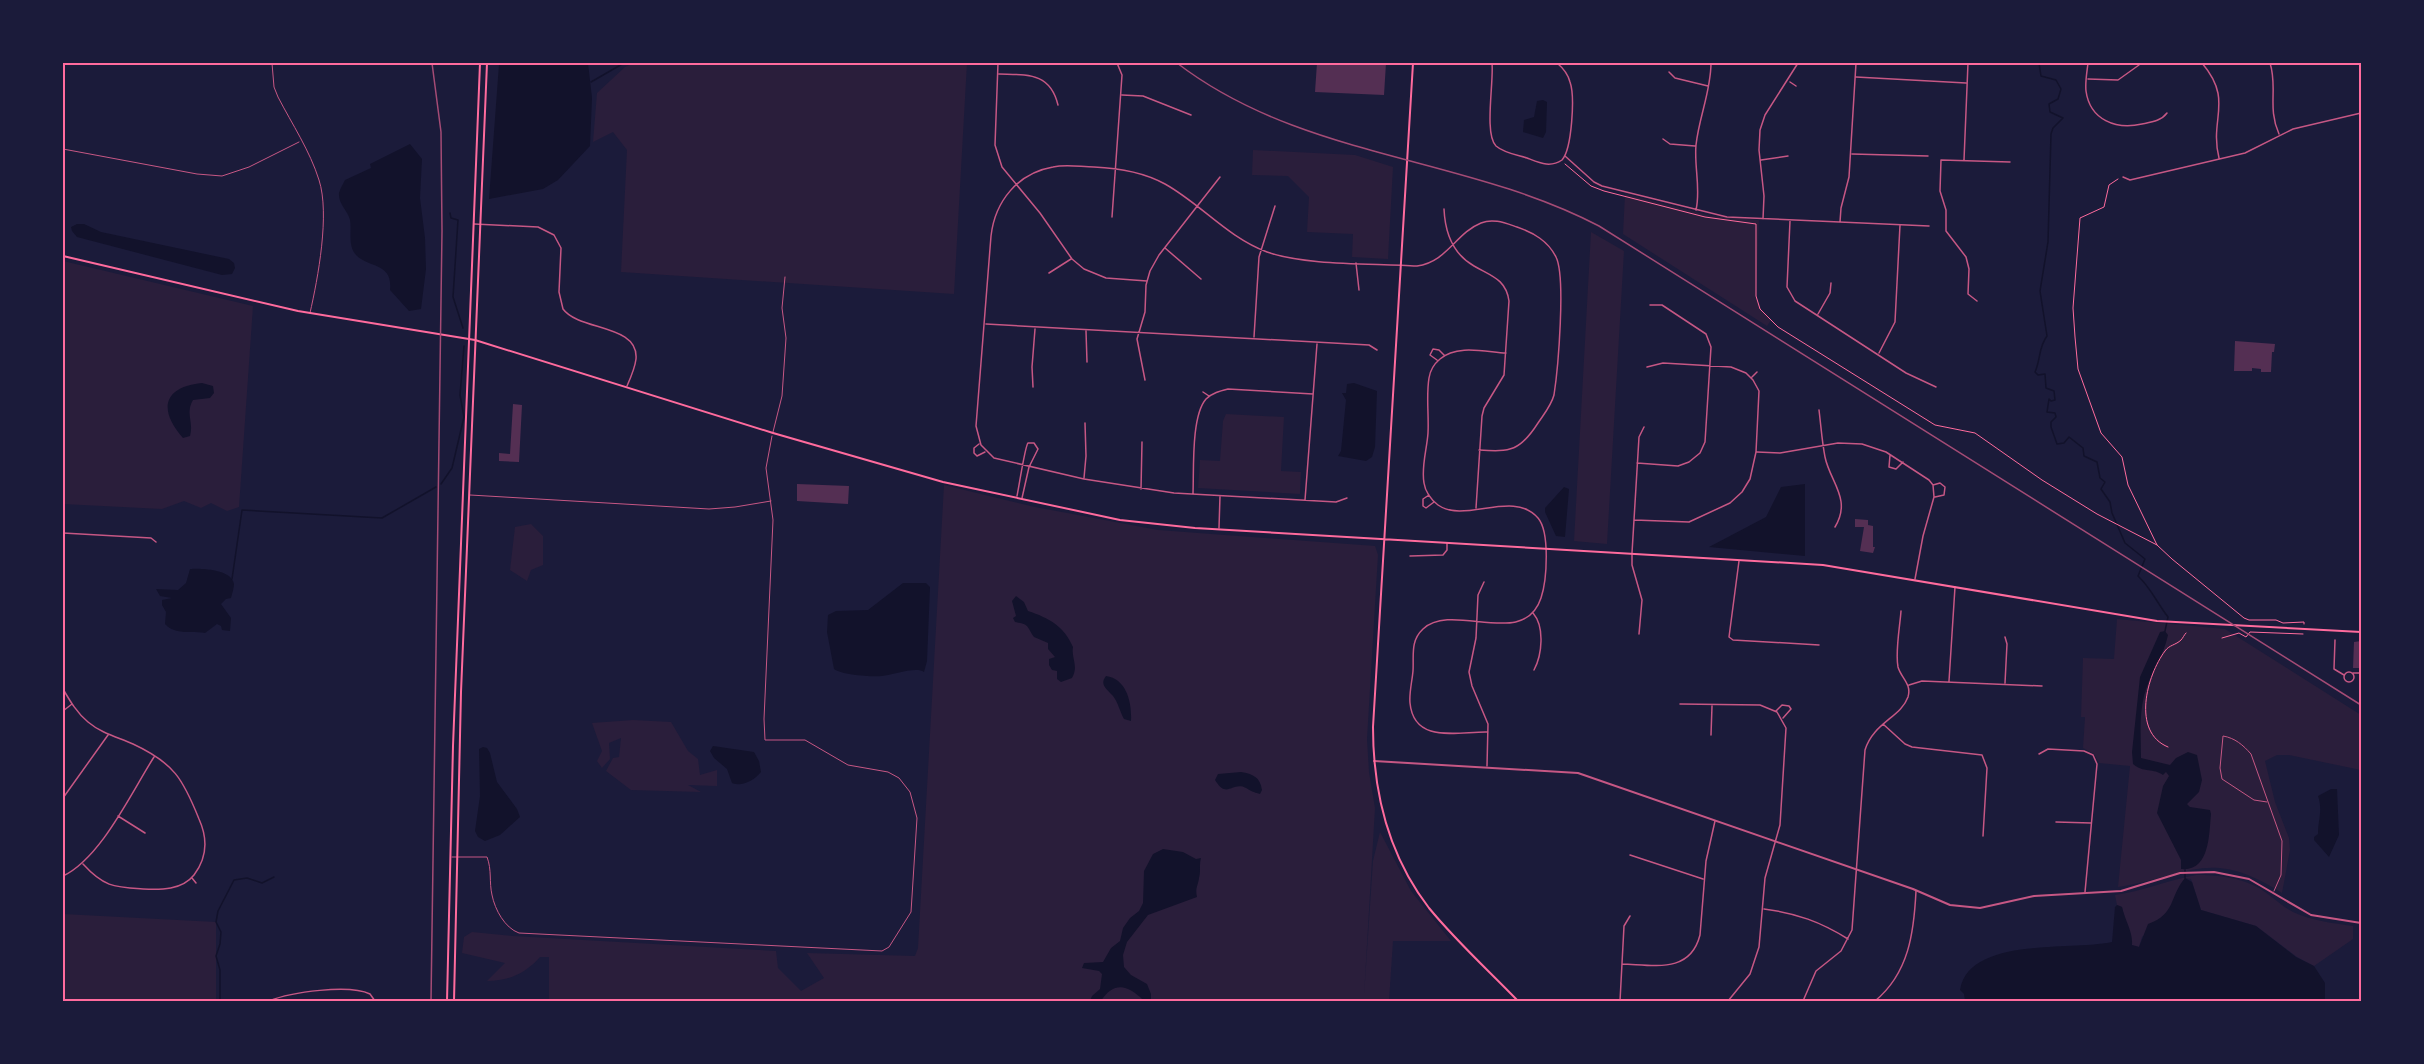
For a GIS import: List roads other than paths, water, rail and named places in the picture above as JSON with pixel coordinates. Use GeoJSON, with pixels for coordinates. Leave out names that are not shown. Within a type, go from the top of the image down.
{"type":"FeatureCollection","features":[{"type":"Feature","properties":{"kind":"main road"},"geometry":{"type":"LineString","coordinates":[[447,1001],[462,495],[480,63]]}},
{"type":"Feature","properties":{"kind":"main road"},"geometry":{"type":"LineString","coordinates":[[454,1001],[469,495],[487,63]]}},
{"type":"Feature","properties":{"kind":"main road"},"geometry":{"type":"LineString","coordinates":[[1413,63],[1373,727],[1374,761],[1380,804],[1394,845],[1408,875],[1441,921],[1518,1001]]}},
{"type":"Feature","properties":{"kind":"main road"},"geometry":{"type":"LineString","coordinates":[[63,256],[310,313],[475,340],[773,433],[943,482],[1120,520],[1219,529],[1823,565],[2064,608],[2157,621],[2361,632]]}},
{"type":"Feature","properties":{"kind":"street"},"geometry":{"type":"LineString","coordinates":[[998,63],[995,145],[1002,167],[1046,220],[1072,259],[1084,269],[1099,277],[1147,281]]}},
{"type":"Feature","properties":{"kind":"street"},"geometry":{"type":"LineString","coordinates":[[1112,217],[1122,75],[1117,63]]}},
{"type":"Feature","properties":{"kind":"street"},"geometry":{"type":"LineString","coordinates":[[1492,63],[1491,130],[1493,142],[1500,149],[1546,165],[1562,160],[1569,147],[1572,90],[1567,73],[1557,63]]}},
{"type":"Feature","properties":{"kind":"street"},"geometry":{"type":"LineString","coordinates":[[1696,210],[1698,195],[1696,146],[1709,87],[1711,63]]}},
{"type":"Feature","properties":{"kind":"street"},"geometry":{"type":"LineString","coordinates":[[1763,219],[1764,196],[1759,139],[1763,121],[1798,63]]}},
{"type":"Feature","properties":{"kind":"street"},"geometry":{"type":"LineString","coordinates":[[1840,223],[1840,208],[1849,181],[1856,63]]}},
{"type":"Feature","properties":{"kind":"street"},"geometry":{"type":"LineString","coordinates":[[1964,161],[1968,63]]}},
{"type":"Feature","properties":{"kind":"street"},"geometry":{"type":"LineString","coordinates":[[2088,63],[2086,88],[2090,104],[2101,118],[2109,123],[2128,126],[2160,120],[2167,113]]}},
{"type":"Feature","properties":{"kind":"street"},"geometry":{"type":"LineString","coordinates":[[2202,63],[2212,75],[2219,89],[2217,144],[2219,159]]}},
{"type":"Feature","properties":{"kind":"street"},"geometry":{"type":"LineString","coordinates":[[2270,63],[2273,77],[2272,116],[2279,135]]}},
{"type":"Feature","properties":{"kind":"street"},"geometry":{"type":"LineString","coordinates":[[2087,79],[2118,80],[2139,65]]}},
{"type":"Feature","properties":{"kind":"street"},"geometry":{"type":"LineString","coordinates":[[1669,72],[1675,78],[1709,87]]}},
{"type":"Feature","properties":{"kind":"street"},"geometry":{"type":"LineString","coordinates":[[998,74],[1036,77],[1051,88],[1058,105]]}},
{"type":"Feature","properties":{"kind":"street"},"geometry":{"type":"LineString","coordinates":[[1856,77],[1966,83]]}},
{"type":"Feature","properties":{"kind":"street"},"geometry":{"type":"LineString","coordinates":[[1789,81],[1796,86]]}},
{"type":"Feature","properties":{"kind":"street"},"geometry":{"type":"LineString","coordinates":[[1121,94],[1143,96],[1191,115]]}},
{"type":"Feature","properties":{"kind":"street"},"geometry":{"type":"LineString","coordinates":[[2122,177],[2130,180],[2246,153],[2293,129],[2361,113]]}},
{"type":"Feature","properties":{"kind":"street"},"geometry":{"type":"LineString","coordinates":[[1663,138],[1670,144],[1696,146]]}},
{"type":"Feature","properties":{"kind":"street"},"geometry":{"type":"LineString","coordinates":[[1851,154],[1928,156]]}},
{"type":"Feature","properties":{"kind":"street"},"geometry":{"type":"LineString","coordinates":[[1565,156],[1593,182],[1602,186],[1727,217],[1929,226]]}},
{"type":"Feature","properties":{"kind":"street"},"geometry":{"type":"LineString","coordinates":[[1760,160],[1788,156]]}},
{"type":"Feature","properties":{"kind":"street"},"geometry":{"type":"LineString","coordinates":[[1977,301],[1968,294],[1969,270],[1966,257],[1946,231],[1946,210],[1940,191],[1941,160],[2010,162]]}},
{"type":"Feature","properties":{"kind":"street"},"geometry":{"type":"LineString","coordinates":[[1347,498],[1339,502],[1141,489],[1024,466],[999,460],[986,452],[978,440],[976,426],[980,354],[985,324],[992,228],[1002,203],[1016,185],[1036,172],[1054,167],[1115,169],[1152,178],[1179,192],[1241,239],[1260,249],[1288,257],[1425,265],[1444,255],[1467,232],[1487,221],[1501,222],[1525,230],[1541,239],[1556,256],[1561,271],[1553,401],[1522,444],[1507,450],[1479,450]]}},
{"type":"Feature","properties":{"kind":"street"},"geometry":{"type":"LineString","coordinates":[[1145,380],[1137,342],[1145,312],[1147,281],[1154,263],[1164,248],[1220,177]]}},
{"type":"Feature","properties":{"kind":"street"},"geometry":{"type":"LineString","coordinates":[[1254,339],[1260,249],[1275,206]]}},
{"type":"Feature","properties":{"kind":"street"},"geometry":{"type":"LineString","coordinates":[[1444,209],[1446,231],[1454,246],[1469,263],[1498,278],[1506,290],[1509,301],[1506,353],[1501,381],[1483,411],[1476,509]]}},
{"type":"Feature","properties":{"kind":"street"},"geometry":{"type":"LineString","coordinates":[[1790,220],[1787,287],[1795,301],[1906,373],[1936,387]]}},
{"type":"Feature","properties":{"kind":"street"},"geometry":{"type":"LineString","coordinates":[[473,224],[538,227],[554,235],[561,248],[559,292],[563,309],[577,321],[620,334],[631,341],[636,357],[627,387]]}},
{"type":"Feature","properties":{"kind":"street"},"geometry":{"type":"LineString","coordinates":[[1879,354],[1896,322],[1900,224]]}},
{"type":"Feature","properties":{"kind":"street"},"geometry":{"type":"LineString","coordinates":[[1164,248],[1202,279]]}},
{"type":"Feature","properties":{"kind":"street"},"geometry":{"type":"LineString","coordinates":[[1048,273],[1072,259]]}},
{"type":"Feature","properties":{"kind":"street"},"geometry":{"type":"LineString","coordinates":[[1356,262],[1359,290]]}},
{"type":"Feature","properties":{"kind":"street"},"geometry":{"type":"LineString","coordinates":[[1817,315],[1830,293],[1831,284]]}},
{"type":"Feature","properties":{"kind":"street"},"geometry":{"type":"LineString","coordinates":[[1637,463],[1678,466],[1689,462],[1700,453],[1705,442],[1711,347],[1706,334],[1662,306],[1650,304]]}},
{"type":"Feature","properties":{"kind":"street"},"geometry":{"type":"LineString","coordinates":[[985,324],[1369,345],[1377,350]]}},
{"type":"Feature","properties":{"kind":"street"},"geometry":{"type":"LineString","coordinates":[[1033,387],[1035,328]]}},
{"type":"Feature","properties":{"kind":"street"},"geometry":{"type":"LineString","coordinates":[[1086,330],[1087,362]]}},
{"type":"Feature","properties":{"kind":"street"},"geometry":{"type":"LineString","coordinates":[[1305,500],[1318,343]]}},
{"type":"Feature","properties":{"kind":"street"},"geometry":{"type":"LineString","coordinates":[[1437,361],[1430,355],[1433,349],[1439,350],[1444,356]]}},
{"type":"Feature","properties":{"kind":"street"},"geometry":{"type":"LineString","coordinates":[[1488,732],[1445,734],[1430,731],[1414,717],[1409,702],[1413,647],[1421,631],[1438,621],[1514,622],[1532,612],[1540,601],[1546,548],[1544,527],[1532,512],[1514,506],[1451,510],[1431,499],[1424,485],[1429,424],[1429,381],[1437,361],[1453,352],[1465,350],[1506,353]]}},
{"type":"Feature","properties":{"kind":"street"},"geometry":{"type":"LineString","coordinates":[[1634,520],[1689,522],[1730,503],[1747,485],[1753,472],[1756,452],[1759,397],[1757,387],[1751,378],[1734,368],[1663,363],[1647,367]]}},
{"type":"Feature","properties":{"kind":"street"},"geometry":{"type":"LineString","coordinates":[[1751,378],[1757,372]]}},
{"type":"Feature","properties":{"kind":"street"},"geometry":{"type":"LineString","coordinates":[[1193,494],[1198,417],[1200,408],[1209,397],[1228,389],[1313,394]]}},
{"type":"Feature","properties":{"kind":"street"},"geometry":{"type":"LineString","coordinates":[[1203,392],[1209,397]]}},
{"type":"Feature","properties":{"kind":"street"},"geometry":{"type":"LineString","coordinates":[[1819,410],[1826,462],[1835,478],[1840,496],[1840,518],[1835,527]]}},
{"type":"Feature","properties":{"kind":"street"},"geometry":{"type":"LineString","coordinates":[[1084,479],[1085,423]]}},
{"type":"Feature","properties":{"kind":"street"},"geometry":{"type":"LineString","coordinates":[[1638,634],[1642,600],[1632,566],[1632,553],[1639,437],[1644,427]]}},
{"type":"Feature","properties":{"kind":"street"},"geometry":{"type":"LineString","coordinates":[[1017,498],[1024,466],[1025,447],[1028,442],[1034,443],[1038,449],[1029,467],[1022,499]]}},
{"type":"Feature","properties":{"kind":"street"},"geometry":{"type":"LineString","coordinates":[[1141,489],[1142,442]]}},
{"type":"Feature","properties":{"kind":"street"},"geometry":{"type":"LineString","coordinates":[[1756,452],[1788,453],[1842,442],[1862,444],[1890,454],[1933,484],[1940,483],[1945,487],[1944,495],[1934,497]]}},
{"type":"Feature","properties":{"kind":"street"},"geometry":{"type":"LineString","coordinates":[[980,443],[974,448],[974,453],[977,456],[986,452]]}},
{"type":"Feature","properties":{"kind":"street"},"geometry":{"type":"LineString","coordinates":[[1890,454],[1888,467],[1896,469],[1903,462]]}},
{"type":"Feature","properties":{"kind":"street"},"geometry":{"type":"LineString","coordinates":[[1915,580],[1923,536],[1934,497],[1933,484]]}},
{"type":"Feature","properties":{"kind":"street"},"geometry":{"type":"LineString","coordinates":[[1219,529],[1220,495]]}},
{"type":"Feature","properties":{"kind":"street"},"geometry":{"type":"LineString","coordinates":[[1430,495],[1423,499],[1423,507],[1430,506],[1434,501]]}},
{"type":"Feature","properties":{"kind":"street"},"geometry":{"type":"LineString","coordinates":[[63,534],[151,538],[156,542]]}},
{"type":"Feature","properties":{"kind":"street"},"geometry":{"type":"LineString","coordinates":[[1410,556],[1443,555],[1447,550],[1447,542]]}},
{"type":"Feature","properties":{"kind":"street"},"geometry":{"type":"LineString","coordinates":[[1739,560],[1729,637],[1734,640],[1819,645]]}},
{"type":"Feature","properties":{"kind":"street"},"geometry":{"type":"LineString","coordinates":[[1484,582],[1478,595],[1469,672],[1472,686],[1488,723],[1487,766]]}},
{"type":"Feature","properties":{"kind":"street"},"geometry":{"type":"LineString","coordinates":[[1949,682],[1955,587]]}},
{"type":"Feature","properties":{"kind":"street"},"geometry":{"type":"LineString","coordinates":[[1803,1001],[1816,970],[1841,951],[1849,939],[1854,921],[1865,750],[1871,735],[1906,702],[1909,693],[1908,685],[1898,664],[1901,611]]}},
{"type":"Feature","properties":{"kind":"street"},"geometry":{"type":"LineString","coordinates":[[1532,612],[1537,618],[1540,632],[1539,659],[1534,670]]}},
{"type":"Feature","properties":{"kind":"street"},"geometry":{"type":"LineString","coordinates":[[2005,637],[2007,644],[2005,684]]}},
{"type":"Feature","properties":{"kind":"street"},"geometry":{"type":"LineString","coordinates":[[2335,640],[2334,669],[2350,681],[2354,678],[2353,673]]}},
{"type":"Feature","properties":{"kind":"street"},"geometry":{"type":"LineString","coordinates":[[2344,675],[2347,672],[2361,673]]}},
{"type":"Feature","properties":{"kind":"street"},"geometry":{"type":"LineString","coordinates":[[1908,685],[1922,681],[2042,686]]}},
{"type":"Feature","properties":{"kind":"street"},"geometry":{"type":"LineString","coordinates":[[63,689],[72,704],[88,722],[155,756],[180,778],[203,828],[205,852],[202,862],[192,878],[167,889],[116,887],[99,881],[83,864]]}},
{"type":"Feature","properties":{"kind":"street"},"geometry":{"type":"LineString","coordinates":[[63,711],[72,704]]}},
{"type":"Feature","properties":{"kind":"street"},"geometry":{"type":"LineString","coordinates":[[1680,704],[1760,705],[1776,711],[1783,719],[1786,734],[1780,825],[1765,878],[1757,958],[1746,980],[1728,1001]]}},
{"type":"Feature","properties":{"kind":"street"},"geometry":{"type":"LineString","coordinates":[[1776,711],[1782,705],[1789,706],[1791,709],[1783,719]]}},
{"type":"Feature","properties":{"kind":"street"},"geometry":{"type":"LineString","coordinates":[[1711,735],[1712,706]]}},
{"type":"Feature","properties":{"kind":"street"},"geometry":{"type":"LineString","coordinates":[[1882,724],[1899,740],[1912,747],[1975,752],[1982,755],[1987,768],[1983,836]]}},
{"type":"Feature","properties":{"kind":"street"},"geometry":{"type":"LineString","coordinates":[[63,798],[108,734]]}},
{"type":"Feature","properties":{"kind":"street"},"geometry":{"type":"LineString","coordinates":[[2039,754],[2048,749],[2084,751],[2092,755],[2097,768],[2085,892]]}},
{"type":"Feature","properties":{"kind":"street"},"geometry":{"type":"LineString","coordinates":[[63,876],[83,864],[95,851],[155,756]]}},
{"type":"Feature","properties":{"kind":"street"},"geometry":{"type":"LineString","coordinates":[[1374,761],[1578,773],[1916,890],[1950,905],[1965,908],[1990,907],[2034,896],[2121,891],[2180,873],[2214,872],[2237,875],[2311,915],[2361,923]]}},
{"type":"Feature","properties":{"kind":"street"},"geometry":{"type":"LineString","coordinates":[[117,816],[145,833]]}},
{"type":"Feature","properties":{"kind":"street"},"geometry":{"type":"LineString","coordinates":[[1622,964],[1670,965],[1683,960],[1691,953],[1700,935],[1708,845],[1715,820]]}},
{"type":"Feature","properties":{"kind":"street"},"geometry":{"type":"LineString","coordinates":[[2056,822],[2092,823]]}},
{"type":"Feature","properties":{"kind":"street"},"geometry":{"type":"LineString","coordinates":[[1630,855],[1705,879]]}},
{"type":"Feature","properties":{"kind":"street"},"geometry":{"type":"LineString","coordinates":[[192,878],[196,883]]}},
{"type":"Feature","properties":{"kind":"street"},"geometry":{"type":"LineString","coordinates":[[1875,1001],[1891,985],[1908,954],[1914,932],[1916,890]]}},
{"type":"Feature","properties":{"kind":"street"},"geometry":{"type":"LineString","coordinates":[[1763,909],[1792,913],[1812,919],[1849,939]]}},
{"type":"Feature","properties":{"kind":"street"},"geometry":{"type":"LineString","coordinates":[[1620,1001],[1624,926],[1630,916]]}},
{"type":"Feature","properties":{"kind":"street"},"geometry":{"type":"LineString","coordinates":[[269,1001],[295,994],[350,991],[367,992],[375,1001]]}},
{"type":"Feature","properties":{"kind":"lane"},"geometry":{"type":"LineString","coordinates":[[272,63],[272,76],[278,97],[318,175],[322,198],[321,262],[310,313]]}},
{"type":"Feature","properties":{"kind":"lane"},"geometry":{"type":"LineString","coordinates":[[63,149],[195,174],[222,176],[249,167],[300,141]]}},
{"type":"Feature","properties":{"kind":"lane"},"geometry":{"type":"LineString","coordinates":[[450,857],[487,857],[491,872],[492,899],[507,926],[519,933],[886,950],[911,912],[917,818],[908,788],[899,778],[888,772],[848,765],[805,740],[765,740],[773,520],[766,468],[782,396],[786,338],[782,308],[785,277]]}},
{"type":"Feature","properties":{"kind":"lane"},"geometry":{"type":"LineString","coordinates":[[462,495],[709,509],[771,501]]}},
{"type":"Feature","properties":{"kind":"lane"},"geometry":{"type":"LineString","coordinates":[[2267,802],[2254,800],[2222,779],[2220,768],[2223,736],[2238,742],[2251,754],[2282,842],[2281,875],[2273,893]]}},
{"type":"Feature","properties":{"kind":"waterway"},"geometry":{"type":"LineString","coordinates":[[591,82],[624,63]]}},
{"type":"Feature","properties":{"kind":"waterway"},"geometry":{"type":"LineString","coordinates":[[2039,63],[2041,76],[2056,80],[2061,89],[2058,99],[2049,104],[2050,112],[2063,118],[2053,128],[2051,134],[2048,242],[2040,291],[2047,336],[2042,345],[2035,372],[2038,375],[2045,374],[2046,388],[2054,391],[2055,400],[2049,399],[2047,412],[2055,413],[2056,417],[2051,422],[2051,427],[2057,444],[2064,443],[2069,437],[2083,448],[2084,456],[2097,462],[2100,478],[2105,482],[2101,489],[2110,502],[2112,513],[2125,543],[2145,559],[2138,576],[2168,617],[2165,631]]}},
{"type":"Feature","properties":{"kind":"waterway"},"geometry":{"type":"LineString","coordinates":[[450,213],[451,218],[458,220],[453,297],[463,328]]}},
{"type":"Feature","properties":{"kind":"waterway"},"geometry":{"type":"LineString","coordinates":[[441,484],[452,468],[464,417],[460,395],[464,346]]}},
{"type":"Feature","properties":{"kind":"waterway"},"geometry":{"type":"LineString","coordinates":[[232,579],[242,510],[382,518],[436,487]]}},
{"type":"Feature","properties":{"kind":"waterway"},"geometry":{"type":"LineString","coordinates":[[2185,870],[2185,878]]}},
{"type":"Feature","properties":{"kind":"waterway"},"geometry":{"type":"LineString","coordinates":[[220,1001],[220,970],[216,956],[221,932],[216,922],[218,911],[234,880],[247,878],[262,883],[274,877]]}},
{"type":"Feature","properties":{"kind":"railway"},"geometry":{"type":"LineString","coordinates":[[431,1001],[442,231],[441,132],[432,63]]}},
{"type":"Feature","properties":{"kind":"railway"},"geometry":{"type":"LineString","coordinates":[[1177,63],[1225,95],[1277,119],[1330,138],[1493,184],[1547,203],[1599,226],[2361,705]]}}]}
